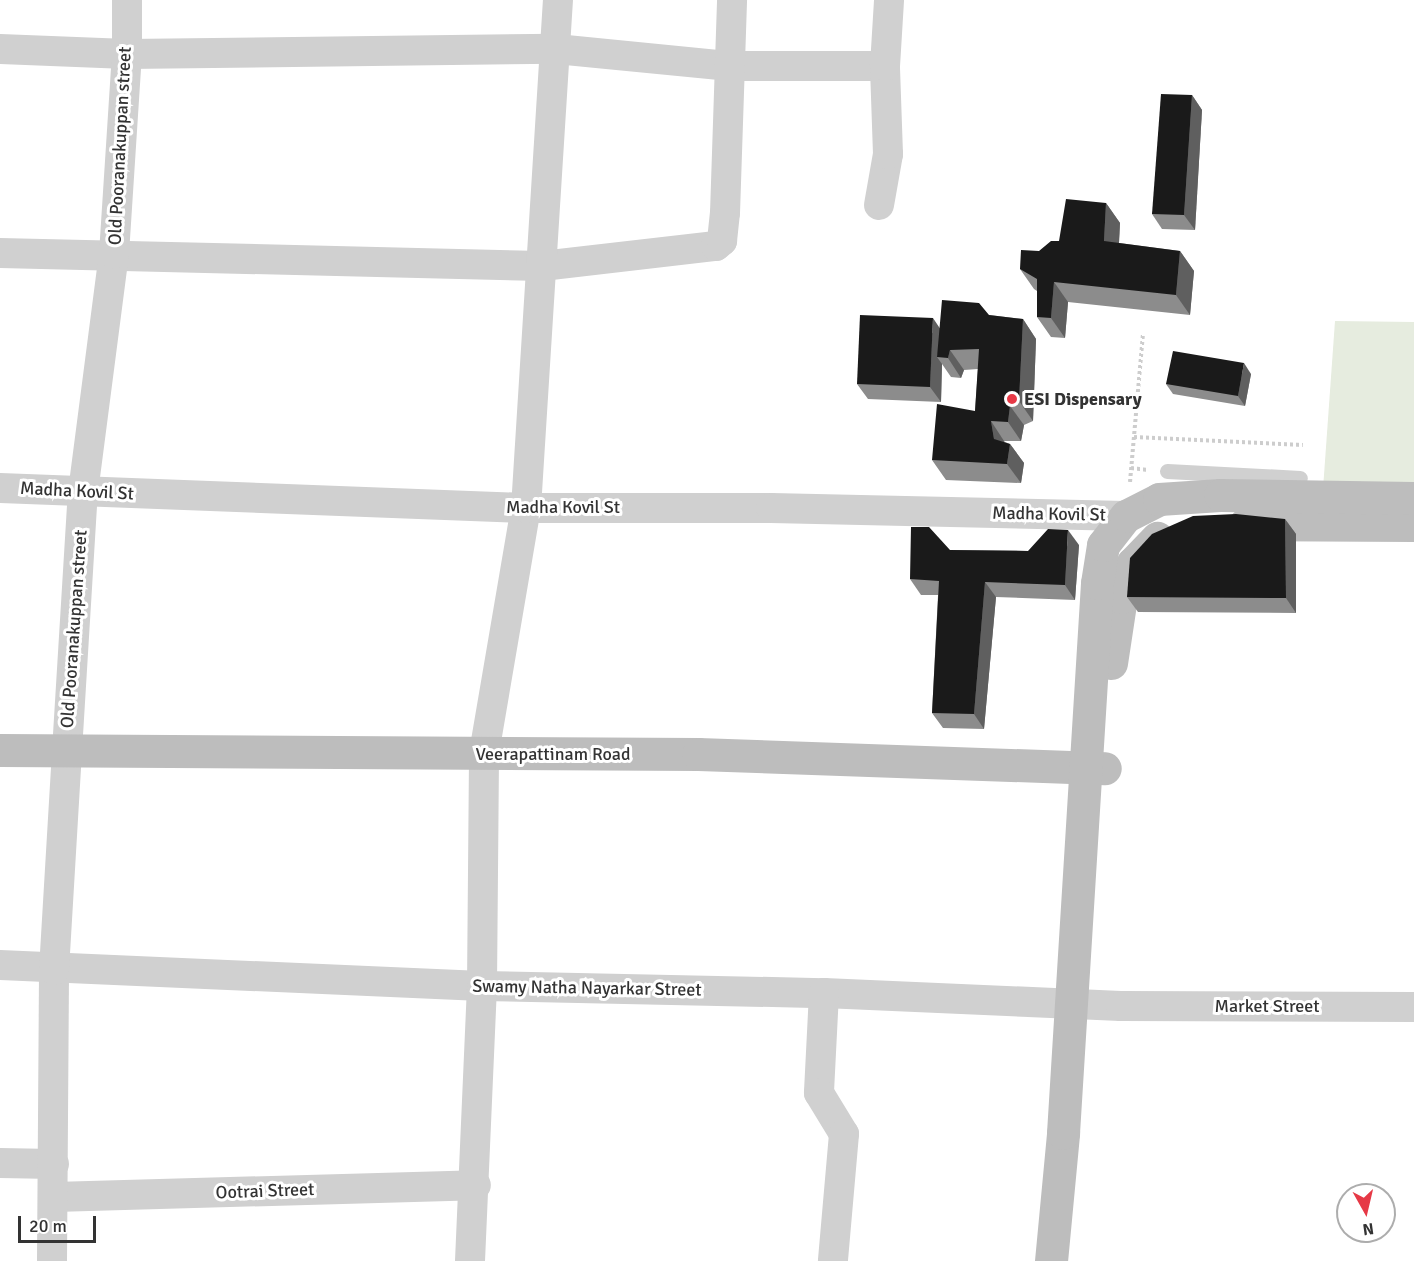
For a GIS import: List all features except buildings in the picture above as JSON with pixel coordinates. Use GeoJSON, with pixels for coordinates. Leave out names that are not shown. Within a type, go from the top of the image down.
{"type":"FeatureCollection","features":[{"type":"Feature","properties":{"kind":"street","name":"Old Pooranakuppan street"},"geometry":{"type":"LineString","coordinates":[[52,1261],[54,970],[67,751],[83,492],[114,254],[127,54],[127,0]]}},
{"type":"Feature","properties":{"kind":"street"},"geometry":{"type":"LineString","coordinates":[[470,1261],[476,1185],[482,986],[484,753],[525,508],[558,0]]}},
{"type":"Feature","properties":{"kind":"street"},"geometry":{"type":"LineString","coordinates":[[0,253],[542,266],[721,244],[725,213],[732,0]]}},
{"type":"Feature","properties":{"kind":"street"},"geometry":{"type":"LineString","coordinates":[[879,205],[888,154],[885,66],[889,0]]}},
{"type":"Feature","properties":{"kind":"street"},"geometry":{"type":"LineString","coordinates":[[0,49],[127,54],[556,49],[730,66],[885,66]]}},
{"type":"Feature","properties":{"kind":"street","name":"Madha Kovil St"},"geometry":{"type":"LineString","coordinates":[[0,488],[525,508],[771,508],[1125,516]]}},
{"type":"Feature","properties":{"kind":"street"},"geometry":{"type":"LineString","coordinates":[[1069,1261],[1094,1004],[1098,574],[1103,545],[1125,516],[1159,499],[1220,495],[1414,498]]}},
{"type":"Feature","properties":{"kind":"street"},"geometry":{"type":"LineString","coordinates":[[1095,767],[1121,597],[1133,563],[1160,535],[1192,529],[1414,525]]}},
{"type":"Feature","properties":{"kind":"street","name":"Veerapattinam Road"},"geometry":{"type":"LineString","coordinates":[[0,750],[698,754],[1095,767]]}},
{"type":"Feature","properties":{"kind":"street","name":"Swamy Natha Nayarkar Street"},"geometry":{"type":"LineString","coordinates":[[0,965],[54,970],[482,986],[824,993],[1094,1004]]}},
{"type":"Feature","properties":{"kind":"street"},"geometry":{"type":"LineString","coordinates":[[824,993],[819,1094],[844,1134],[833,1261]]}},
{"type":"Feature","properties":{"kind":"street"},"geometry":{"type":"LineString","coordinates":[[1051,1261],[1094,1004]]}},
{"type":"Feature","properties":{"kind":"street","name":"Market Street"},"geometry":{"type":"LineString","coordinates":[[1094,1004],[1414,1007]]}},
{"type":"Feature","properties":{"kind":"street"},"geometry":{"type":"LineString","coordinates":[[0,1163],[54,1164]]}},
{"type":"Feature","properties":{"kind":"street","name":"Ootrai Street"},"geometry":{"type":"LineString","coordinates":[[54,1197],[476,1185]]}},
{"type":"Feature","properties":{"kind":"lane"},"geometry":{"type":"LineString","coordinates":[[1167,471],[1300,478]]}},
{"type":"Feature","properties":{"kind":"path"},"geometry":{"type":"LineString","coordinates":[[1125,516],[1143,334]]}},
{"type":"Feature","properties":{"kind":"path"},"geometry":{"type":"LineString","coordinates":[[1134,437],[1303,445]]}},
{"type":"Feature","properties":{"kind":"shaded area"},"geometry":{"type":"Polygon","coordinates":[[[1335,321],[1414,322],[1414,490],[1323,489],[1335,321]]]}},
{"type":"Feature","properties":{"kind":"place","name":"ESI Dispensary"},"geometry":{"type":"Point","coordinates":[1012,399]}}]}
